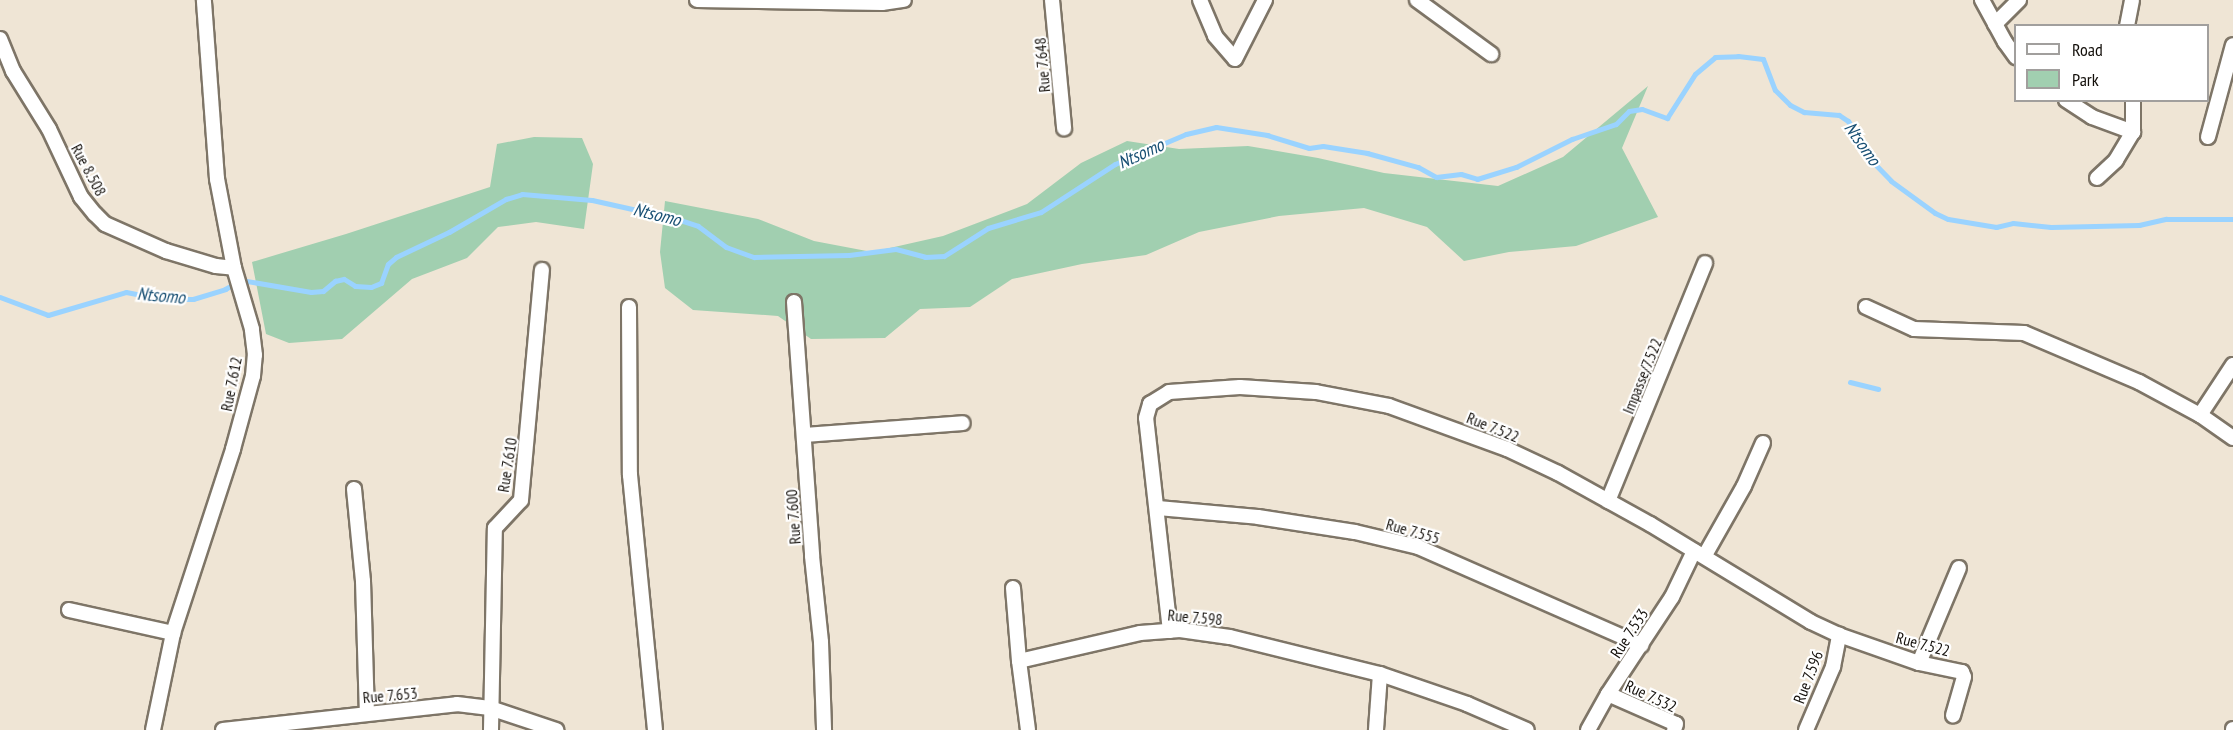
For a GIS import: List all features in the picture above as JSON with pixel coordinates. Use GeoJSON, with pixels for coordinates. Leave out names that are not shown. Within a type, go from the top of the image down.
{"type":"FeatureCollection","features":[{"type":"Feature","properties":{"kind":"street","name":"Rue 7.612"},"geometry":{"type":"LineString","coordinates":[[153,730],[172,633],[233,449],[253,376],[255,355],[252,329],[234,268],[217,179],[204,0]]}},
{"type":"Feature","properties":{"kind":"street"},"geometry":{"type":"LineString","coordinates":[[697,0],[882,2],[903,0]]}},
{"type":"Feature","properties":{"kind":"street","name":"Rue 7.648"},"geometry":{"type":"LineString","coordinates":[[1052,0],[1064,128]]}},
{"type":"Feature","properties":{"kind":"street"},"geometry":{"type":"LineString","coordinates":[[1200,0],[1215,36],[1235,59],[1265,0]]}},
{"type":"Feature","properties":{"kind":"street"},"geometry":{"type":"LineString","coordinates":[[1417,0],[1491,54]]}},
{"type":"Feature","properties":{"kind":"street"},"geometry":{"type":"LineString","coordinates":[[1982,0],[2014,54]]}},
{"type":"Feature","properties":{"kind":"street"},"geometry":{"type":"LineString","coordinates":[[1995,24],[2019,0]]}},
{"type":"Feature","properties":{"kind":"street"},"geometry":{"type":"LineString","coordinates":[[2127,24],[2132,0]]}},
{"type":"Feature","properties":{"kind":"street","name":"Rue 8.508"},"geometry":{"type":"LineString","coordinates":[[0,39],[13,71],[49,129],[81,197],[105,224],[166,251],[216,266],[234,268]]}},
{"type":"Feature","properties":{"kind":"street"},"geometry":{"type":"LineString","coordinates":[[2208,137],[2233,45]]}},
{"type":"Feature","properties":{"kind":"street"},"geometry":{"type":"LineString","coordinates":[[2069,102],[2092,117],[2133,132]]}},
{"type":"Feature","properties":{"kind":"street"},"geometry":{"type":"LineString","coordinates":[[2097,178],[2116,160],[2133,132],[2133,102]]}},
{"type":"Feature","properties":{"kind":"street","name":"Impasse/7.522"},"geometry":{"type":"LineString","coordinates":[[1608,501],[1706,262]]}},
{"type":"Feature","properties":{"kind":"street","name":"Rue 7.610"},"geometry":{"type":"LineString","coordinates":[[491,730],[495,528],[521,500],[542,270]]}},
{"type":"Feature","properties":{"kind":"street","name":"Rue 7.600"},"geometry":{"type":"LineString","coordinates":[[794,302],[812,556],[822,642],[826,717],[824,730]]}},
{"type":"Feature","properties":{"kind":"street"},"geometry":{"type":"LineString","coordinates":[[629,307],[630,475],[655,730]]}},
{"type":"Feature","properties":{"kind":"street"},"geometry":{"type":"LineString","coordinates":[[1866,307],[1914,329],[2024,333],[2139,382],[2200,415],[2233,438]]}},
{"type":"Feature","properties":{"kind":"street"},"geometry":{"type":"LineString","coordinates":[[2200,415],[2233,365]]}},
{"type":"Feature","properties":{"kind":"street","name":"Rue 7.522"},"geometry":{"type":"LineString","coordinates":[[1170,631],[1158,508],[1146,418],[1150,405],[1169,392],[1240,387],[1316,392],[1389,406],[1507,449],[1608,501],[1700,553],[1811,622],[1839,635],[1919,663],[1962,672],[1964,677],[1953,715]]}},
{"type":"Feature","properties":{"kind":"street"},"geometry":{"type":"LineString","coordinates":[[805,435],[963,423]]}},
{"type":"Feature","properties":{"kind":"street","name":"Rue 7.533"},"geometry":{"type":"LineString","coordinates":[[1588,730],[1608,694],[1744,486],[1763,443]]}},
{"type":"Feature","properties":{"kind":"street"},"geometry":{"type":"LineString","coordinates":[[354,489],[363,581],[367,714]]}},
{"type":"Feature","properties":{"kind":"street","name":"Rue 7.555"},"geometry":{"type":"LineString","coordinates":[[1158,508],[1269,518],[1355,532],[1418,547],[1641,645]]}},
{"type":"Feature","properties":{"kind":"street"},"geometry":{"type":"LineString","coordinates":[[1919,663],[1959,567]]}},
{"type":"Feature","properties":{"kind":"street"},"geometry":{"type":"LineString","coordinates":[[1013,588],[1028,730]]}},
{"type":"Feature","properties":{"kind":"street"},"geometry":{"type":"LineString","coordinates":[[69,610],[172,633]]}},
{"type":"Feature","properties":{"kind":"street","name":"Rue 7.598"},"geometry":{"type":"LineString","coordinates":[[1019,660],[1140,633],[1200,632],[1230,637],[1380,674]]}},
{"type":"Feature","properties":{"kind":"street","name":"Rue 7.596"},"geometry":{"type":"LineString","coordinates":[[1806,730],[1833,667],[1839,635]]}},
{"type":"Feature","properties":{"kind":"street"},"geometry":{"type":"LineString","coordinates":[[1376,730],[1380,674],[1467,704],[1510,726],[1527,730]]}},
{"type":"Feature","properties":{"kind":"street","name":"Rue 7.532"},"geometry":{"type":"LineString","coordinates":[[1608,694],[1676,724],[1674,730]]}},
{"type":"Feature","properties":{"kind":"street","name":"Rue 7.653"},"geometry":{"type":"LineString","coordinates":[[224,730],[302,725],[367,714],[458,704],[490,708],[556,730]]}},
{"type":"Feature","properties":{"kind":"green space"},"geometry":{"type":"Polygon","coordinates":[[[1648,86],[1622,148],[1658,217],[1576,246],[1509,252],[1464,261],[1427,227],[1364,208],[1279,216],[1199,232],[1146,255],[1082,264],[1012,279],[970,307],[920,309],[885,338],[811,339],[778,316],[693,310],[665,288],[660,252],[665,201],[758,219],[814,241],[872,252],[943,236],[1027,204],[1081,163],[1127,141],[1179,149],[1248,146],[1318,158],[1384,173],[1498,186],[1563,157],[1648,86]]]}},
{"type":"Feature","properties":{"kind":"green space"},"geometry":{"type":"Polygon","coordinates":[[[534,137],[582,138],[593,164],[584,229],[536,222],[498,227],[467,258],[412,279],[342,339],[289,343],[266,334],[252,262],[490,187],[497,144],[534,137]]]}},
{"type":"Feature","properties":{"kind":"waterway","name":"Ntsomo"},"geometry":{"type":"LineString","coordinates":[[0,297],[48,315],[126,292],[163,299],[193,299],[225,289],[241,280],[311,292],[323,291],[335,281],[344,279],[355,286],[371,287],[381,283],[388,264],[396,257],[449,232],[506,199],[522,194],[592,200],[677,219],[698,226],[726,247],[754,257],[849,255],[896,249],[925,257],[944,256],[988,228],[1041,212],[1115,164],[1186,134],[1216,127],[1267,135],[1309,148],[1323,146],[1367,153],[1418,167],[1436,177],[1461,174],[1477,179],[1516,167],[1572,139],[1616,124],[1629,111],[1642,109],[1667,118],[1695,74],[1715,57],[1738,56],[1763,59],[1775,90],[1790,105],[1804,112],[1839,115],[1848,121],[1863,143],[1870,159],[1891,181],[1935,213],[1948,219],[1996,227],[2013,223],[2051,227],[2139,225],[2166,219],[2233,219]]}},
{"type":"Feature","properties":{"kind":"waterway"},"geometry":{"type":"LineString","coordinates":[[1850,382],[1878,389]]}}]}
